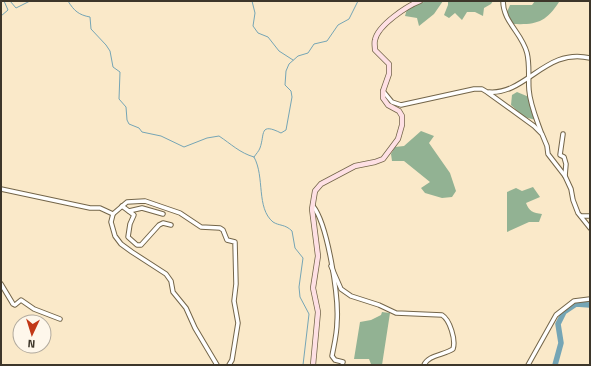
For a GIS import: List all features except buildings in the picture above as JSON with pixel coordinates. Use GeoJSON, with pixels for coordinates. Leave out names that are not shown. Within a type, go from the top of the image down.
{"type":"FeatureCollection","features":[{"type":"Feature","properties":{"kind":"street"},"geometry":{"type":"LineString","coordinates":[[313,365],[318,312],[312,288],[318,256],[313,206],[316,191],[321,184],[355,166],[383,159],[391,151],[398,139],[402,126],[402,116],[399,111],[388,105],[383,98],[383,90],[389,74],[389,64],[375,50],[374,40],[381,30],[395,16],[412,4],[420,1]]}},
{"type":"Feature","properties":{"kind":"street"},"geometry":{"type":"LineString","coordinates":[[503,1],[504,14],[518,34],[527,53],[532,106],[548,146],[548,154],[565,176],[571,189],[573,200],[581,216],[590,228]]}},
{"type":"Feature","properties":{"kind":"street"},"geometry":{"type":"LineString","coordinates":[[487,92],[504,91],[557,60],[570,56],[590,58]]}},
{"type":"Feature","properties":{"kind":"street"},"geometry":{"type":"LineString","coordinates":[[383,90],[392,102],[401,105],[474,89],[482,89],[534,126],[542,134]]}},
{"type":"Feature","properties":{"kind":"street"},"geometry":{"type":"LineString","coordinates":[[563,134],[560,155],[564,157],[566,164],[565,176]]}},
{"type":"Feature","properties":{"kind":"street"},"geometry":{"type":"LineString","coordinates":[[1,189],[90,208],[100,208],[113,214]]}},
{"type":"Feature","properties":{"kind":"street"},"geometry":{"type":"LineString","coordinates":[[217,365],[195,328],[186,308],[173,292],[171,281],[166,274],[132,252],[115,236],[111,222],[113,214],[127,202],[145,201],[180,213],[201,227],[220,228],[223,230],[227,240],[235,242],[236,284],[234,301],[238,323],[230,365]]}},
{"type":"Feature","properties":{"kind":"street"},"geometry":{"type":"LineString","coordinates":[[122,206],[134,215],[130,224],[128,237],[137,245],[141,245],[159,224],[163,223],[171,225]]}},
{"type":"Feature","properties":{"kind":"street"},"geometry":{"type":"LineString","coordinates":[[313,206],[317,212],[327,241],[331,266],[337,322],[332,356],[335,360],[343,362],[342,365]]}},
{"type":"Feature","properties":{"kind":"street"},"geometry":{"type":"LineString","coordinates":[[129,211],[142,208],[163,214]]}},
{"type":"Feature","properties":{"kind":"street"},"geometry":{"type":"LineString","coordinates":[[581,216],[590,216]]}},
{"type":"Feature","properties":{"kind":"street"},"geometry":{"type":"LineString","coordinates":[[331,266],[341,289],[351,296],[378,305],[396,314],[442,315],[445,317],[454,338],[453,349],[447,353],[430,358],[424,365]]}},
{"type":"Feature","properties":{"kind":"street"},"geometry":{"type":"LineString","coordinates":[[1,284],[13,304],[15,305],[21,300],[34,309],[60,319]]}},
{"type":"Feature","properties":{"kind":"street"},"geometry":{"type":"LineString","coordinates":[[528,365],[556,315],[574,301],[590,299]]}},
{"type":"Feature","properties":{"kind":"green space"},"geometry":{"type":"Polygon","coordinates":[[[426,1],[443,1],[434,14],[419,26],[417,18],[405,16],[407,9],[426,1]]]}},
{"type":"Feature","properties":{"kind":"green space"},"geometry":{"type":"Polygon","coordinates":[[[448,1],[493,1],[484,8],[483,16],[475,12],[467,12],[462,20],[455,13],[449,18],[444,15],[448,1]]]}},
{"type":"Feature","properties":{"kind":"green space"},"geometry":{"type":"Polygon","coordinates":[[[535,1],[559,2],[550,14],[540,21],[528,24],[513,24],[507,12],[510,5],[532,5],[535,1]]]}},
{"type":"Feature","properties":{"kind":"green space"},"geometry":{"type":"Polygon","coordinates":[[[517,92],[529,97],[536,120],[524,117],[511,105],[512,95],[517,92]]]}},
{"type":"Feature","properties":{"kind":"green space"},"geometry":{"type":"Polygon","coordinates":[[[421,131],[434,136],[429,143],[450,173],[456,191],[452,197],[442,198],[425,193],[421,188],[430,182],[404,161],[392,161],[391,154],[395,147],[404,146],[421,131]]]}},
{"type":"Feature","properties":{"kind":"green space"},"geometry":{"type":"Polygon","coordinates":[[[533,187],[540,197],[526,203],[528,208],[532,211],[542,214],[539,222],[529,222],[507,232],[507,192],[516,188],[522,191],[533,187]]]}},
{"type":"Feature","properties":{"kind":"green space"},"geometry":{"type":"Polygon","coordinates":[[[382,312],[390,313],[382,365],[371,364],[369,359],[354,359],[360,322],[371,320],[381,315],[382,312]]]}},
{"type":"Feature","properties":{"kind":"waterway"},"geometry":{"type":"LineString","coordinates":[[1,16],[8,10],[4,1]]}},
{"type":"Feature","properties":{"kind":"waterway"},"geometry":{"type":"LineString","coordinates":[[10,1],[16,8],[30,1]]}},
{"type":"Feature","properties":{"kind":"waterway"},"geometry":{"type":"LineString","coordinates":[[68,1],[77,12],[90,17],[91,29],[110,51],[113,67],[120,72],[119,99],[126,107],[127,120],[129,124],[139,128],[142,132],[161,136],[184,147],[207,138],[219,136],[240,151],[254,157],[259,174],[264,209],[273,222],[287,227],[292,231],[295,248],[303,258],[299,287],[300,297],[309,314],[303,365]]}},
{"type":"Feature","properties":{"kind":"waterway"},"geometry":{"type":"LineString","coordinates":[[252,1],[255,13],[253,26],[258,33],[268,37],[279,51],[293,60]]}},
{"type":"Feature","properties":{"kind":"waterway"},"geometry":{"type":"LineString","coordinates":[[254,157],[260,149],[263,134],[266,129],[281,133],[286,130],[292,97],[291,91],[285,85],[286,71],[289,64],[298,56],[308,53],[314,44],[327,41],[338,25],[349,19],[358,1]]}},
{"type":"Feature","properties":{"kind":"waterway"},"geometry":{"type":"LineString","coordinates":[[555,365],[561,343],[558,324],[564,312],[576,304],[590,305]]}}]}
